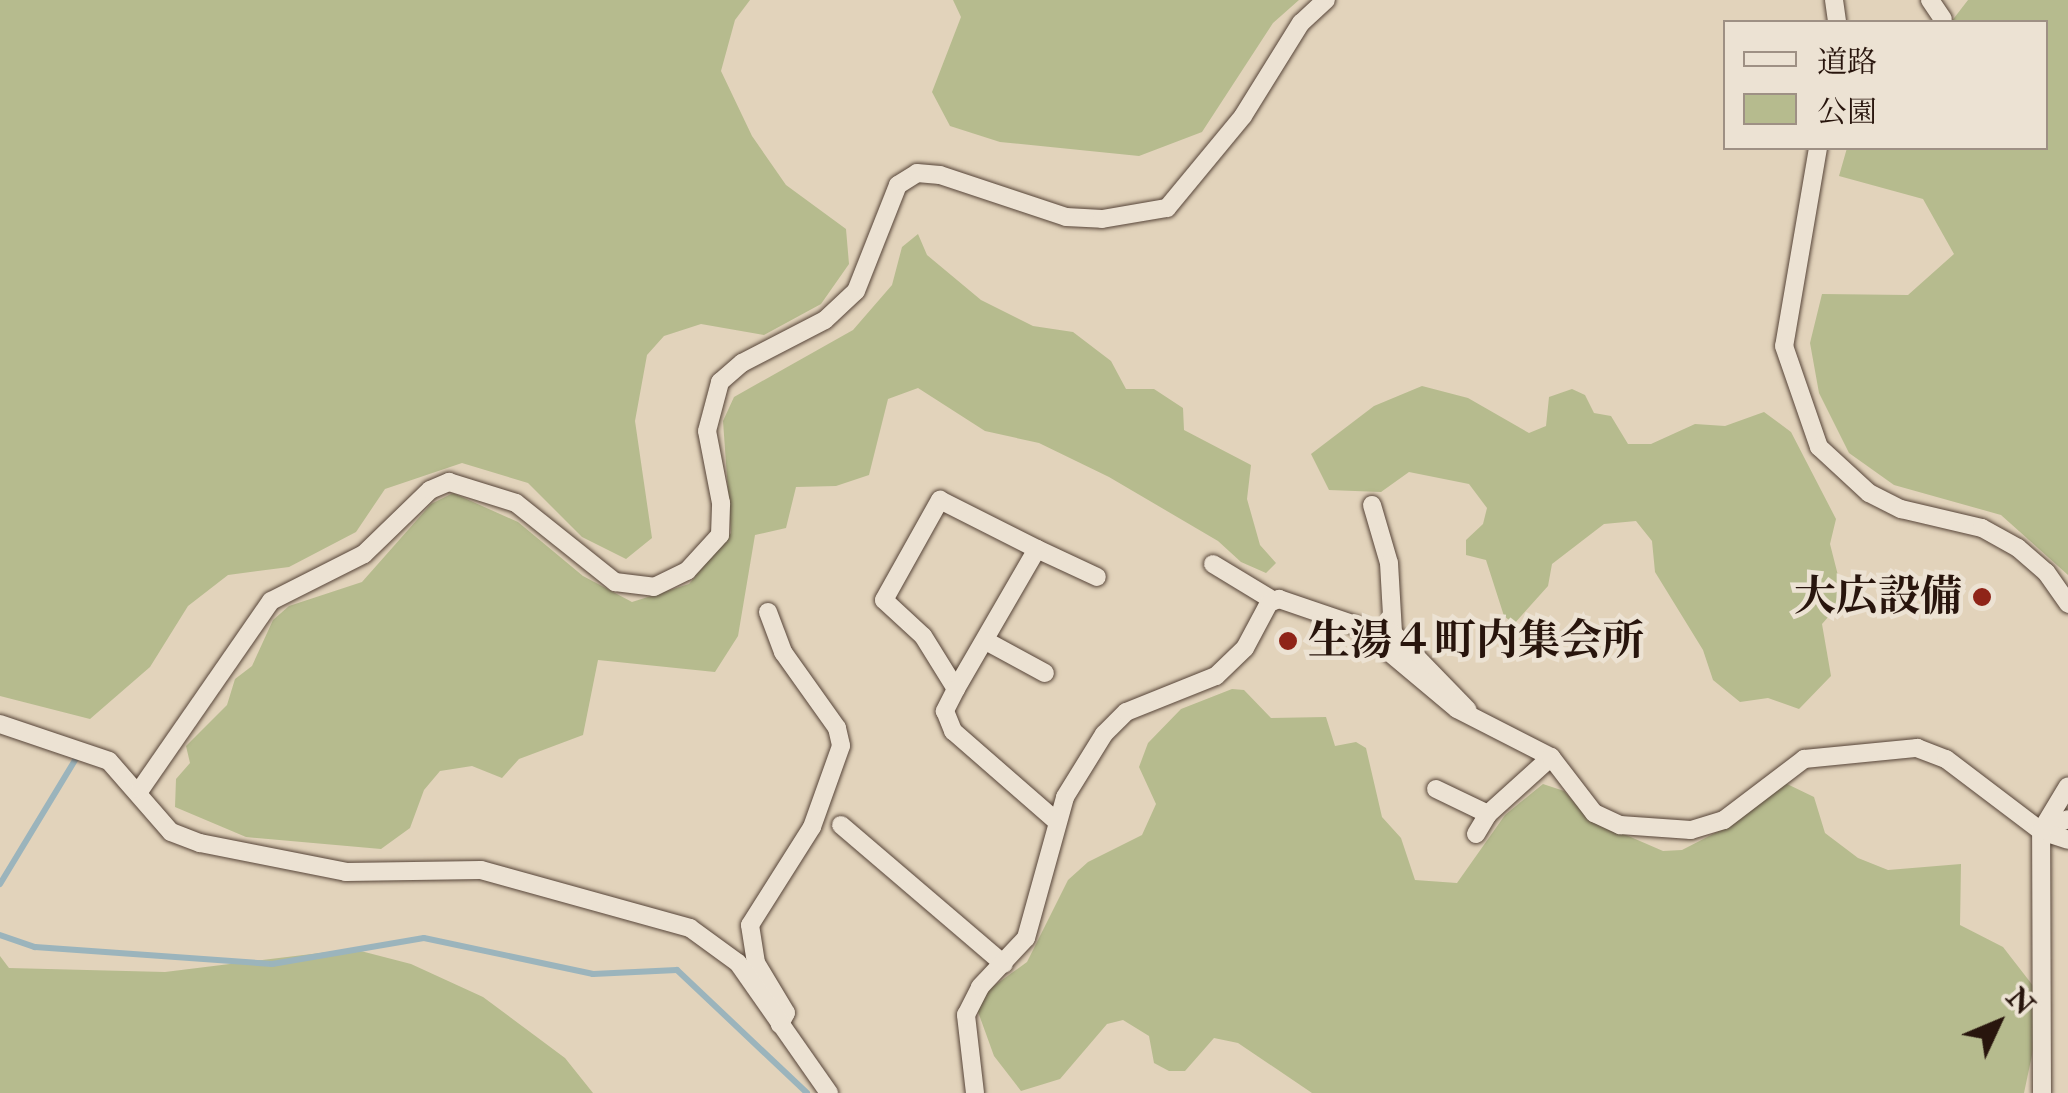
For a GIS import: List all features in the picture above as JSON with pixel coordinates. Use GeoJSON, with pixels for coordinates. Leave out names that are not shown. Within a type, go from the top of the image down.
{"type":"FeatureCollection","features":[{"type":"Feature","properties":{"kind":"street"},"geometry":{"type":"LineString","coordinates":[[140,790],[271,601],[364,554],[430,490],[449,482],[516,502],[615,582],[654,586],[686,571],[720,535],[708,431],[720,382],[742,362],[825,320],[856,291],[898,185],[917,173],[940,175],[1066,217],[1102,219],[1167,208],[1243,116],[1301,23],[1326,0]]}},
{"type":"Feature","properties":{"kind":"street"},"geometry":{"type":"LineString","coordinates":[[1930,0],[1943,19]]}},
{"type":"Feature","properties":{"kind":"street"},"geometry":{"type":"LineString","coordinates":[[1818,150],[1784,346],[1818,447],[1869,493],[1901,509],[1982,528],[2018,548],[2046,572],[2068,604]]}},
{"type":"Feature","properties":{"kind":"street"},"geometry":{"type":"LineString","coordinates":[[956,689],[922,636],[884,600],[933,504],[949,501],[1097,578]]}},
{"type":"Feature","properties":{"kind":"street"},"geometry":{"type":"LineString","coordinates":[[1372,505],[1390,563],[1393,633],[1472,718]]}},
{"type":"Feature","properties":{"kind":"street"},"geometry":{"type":"LineString","coordinates":[[1037,549],[945,710],[952,731],[1055,820]]}},
{"type":"Feature","properties":{"kind":"street"},"geometry":{"type":"LineString","coordinates":[[1213,564],[1274,601],[1358,626],[1427,688],[1472,718],[1551,757],[1594,813],[1620,825],[1691,830],[1724,820],[1804,760],[1917,748],[1946,758],[2041,830],[2068,840]]}},
{"type":"Feature","properties":{"kind":"street"},"geometry":{"type":"LineString","coordinates":[[975,1093],[978,1076],[966,1015],[1026,938],[1055,820],[1104,734],[1144,702],[1216,676],[1245,648],[1274,601]]}},
{"type":"Feature","properties":{"kind":"street"},"geometry":{"type":"LineString","coordinates":[[768,612],[783,652],[837,728],[841,746],[812,827],[750,925],[756,963],[786,1013],[780,1024]]}},
{"type":"Feature","properties":{"kind":"street"},"geometry":{"type":"LineString","coordinates":[[986,640],[1045,673]]}},
{"type":"Feature","properties":{"kind":"street"},"geometry":{"type":"LineString","coordinates":[[0,724],[109,761],[140,790],[171,832],[200,842],[346,872],[481,870],[690,928],[731,955],[828,1093]]}},
{"type":"Feature","properties":{"kind":"street"},"geometry":{"type":"LineString","coordinates":[[1476,834],[1488,814],[1551,757]]}},
{"type":"Feature","properties":{"kind":"street"},"geometry":{"type":"LineString","coordinates":[[2042,1093],[2047,970],[2041,830],[2068,786]]}},
{"type":"Feature","properties":{"kind":"street"},"geometry":{"type":"LineString","coordinates":[[1436,789],[1488,814]]}},
{"type":"Feature","properties":{"kind":"street"},"geometry":{"type":"LineString","coordinates":[[2041,830],[2068,820]]}},
{"type":"Feature","properties":{"kind":"street"},"geometry":{"type":"LineString","coordinates":[[841,825],[1004,964]]}},
{"type":"Feature","properties":{"kind":"green space"},"geometry":{"type":"Polygon","coordinates":[[[0,0],[750,0],[735,20],[721,71],[752,136],[786,185],[846,229],[849,264],[821,304],[764,335],[701,324],[664,336],[647,355],[635,421],[652,538],[626,559],[582,537],[528,483],[462,463],[385,489],[356,532],[289,567],[228,575],[188,606],[150,667],[90,719],[0,696],[0,0]]]}},
{"type":"Feature","properties":{"kind":"green space"},"geometry":{"type":"Polygon","coordinates":[[[953,0],[1299,0],[1273,23],[1202,132],[1139,156],[1000,142],[950,126],[932,92],[961,17],[953,0]]]}},
{"type":"Feature","properties":{"kind":"green space"},"geometry":{"type":"Polygon","coordinates":[[[1968,0],[2068,0],[2068,575],[2001,515],[1894,485],[1849,453],[1819,393],[1810,343],[1822,294],[1908,295],[1954,254],[1923,199],[1839,176],[1846,150],[2048,150],[2048,20],[1953,20],[1968,0]]]}},
{"type":"Feature","properties":{"kind":"green space"},"geometry":{"type":"Polygon","coordinates":[[[918,234],[927,255],[981,300],[1033,326],[1073,332],[1111,361],[1126,389],[1154,389],[1183,408],[1184,430],[1251,465],[1247,499],[1260,545],[1276,563],[1266,573],[1241,562],[1218,541],[1109,477],[1039,443],[985,431],[918,388],[888,399],[869,475],[836,486],[796,487],[786,528],[755,535],[738,636],[715,672],[598,660],[583,735],[519,759],[502,778],[472,766],[440,771],[424,790],[410,828],[381,849],[246,837],[175,807],[176,779],[190,763],[186,746],[227,705],[235,679],[252,666],[273,620],[289,606],[362,582],[431,504],[453,493],[518,522],[583,576],[632,602],[689,584],[731,533],[723,421],[734,397],[853,330],[892,285],[902,247],[918,234]]]}},
{"type":"Feature","properties":{"kind":"green space"},"geometry":{"type":"Polygon","coordinates":[[[1422,386],[1468,398],[1529,433],[1546,426],[1549,397],[1572,389],[1585,395],[1594,413],[1611,416],[1628,444],[1651,444],[1695,424],[1725,426],[1764,412],[1791,432],[1836,519],[1830,544],[1844,599],[1822,624],[1831,676],[1799,709],[1768,698],[1740,702],[1713,680],[1703,650],[1655,572],[1652,541],[1636,521],[1604,524],[1552,564],[1548,586],[1514,624],[1504,616],[1486,560],[1466,555],[1466,540],[1483,524],[1487,508],[1469,484],[1409,472],[1381,492],[1329,490],[1311,454],[1374,406],[1422,386]]]}},
{"type":"Feature","properties":{"kind":"green space"},"geometry":{"type":"Polygon","coordinates":[[[1232,689],[1244,690],[1271,718],[1326,717],[1335,746],[1356,742],[1366,748],[1382,817],[1401,838],[1415,880],[1457,883],[1505,815],[1543,784],[1564,791],[1589,819],[1663,851],[1682,850],[1717,832],[1785,783],[1814,797],[1825,833],[1858,858],[1888,870],[1961,864],[1960,925],[2003,947],[2034,987],[2036,1036],[2024,1093],[1312,1093],[1238,1043],[1214,1038],[1185,1071],[1169,1071],[1154,1063],[1149,1036],[1123,1020],[1107,1024],[1060,1079],[1021,1091],[994,1056],[977,1009],[991,988],[1027,962],[1068,880],[1088,862],[1142,835],[1156,804],[1139,767],[1148,743],[1181,709],[1232,689]]]}},
{"type":"Feature","properties":{"kind":"green space"},"geometry":{"type":"Polygon","coordinates":[[[353,949],[411,964],[483,997],[565,1058],[593,1093],[0,1093],[0,956],[9,968],[165,972],[353,949]]]}},
{"type":"Feature","properties":{"kind":"waterway"},"geometry":{"type":"LineString","coordinates":[[0,884],[77,757]]}},
{"type":"Feature","properties":{"kind":"waterway"},"geometry":{"type":"LineString","coordinates":[[0,935],[35,947],[272,964],[424,938],[593,974],[677,970],[807,1093]]}},
{"type":"Feature","properties":{"kind":"place","name":"大広設備"},"geometry":{"type":"Point","coordinates":[1982,597]}},
{"type":"Feature","properties":{"kind":"place","name":"生湯４町内集会所"},"geometry":{"type":"Point","coordinates":[1288,641]}}]}
